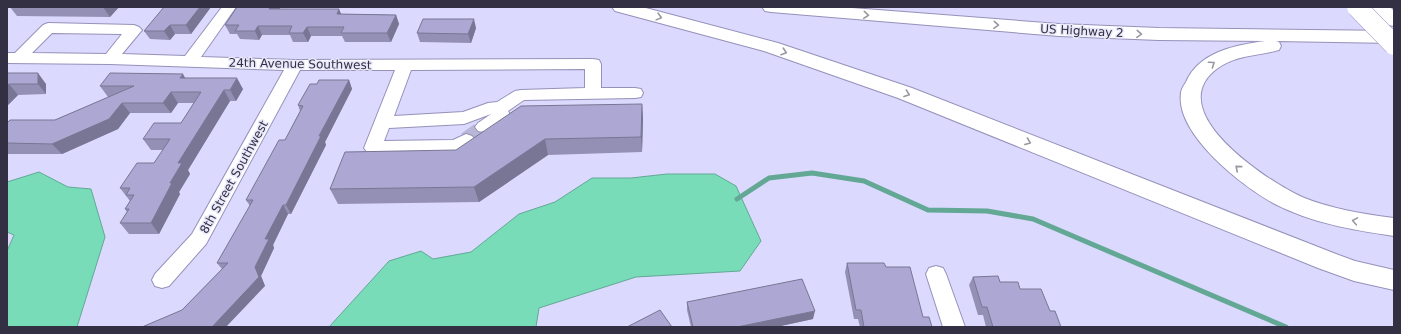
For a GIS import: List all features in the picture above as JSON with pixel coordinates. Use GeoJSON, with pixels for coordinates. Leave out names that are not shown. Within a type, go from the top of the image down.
{"type":"FeatureCollection","features":[{"type":"Feature","properties":{"kind":"highway"},"geometry":{"type":"LineString","coordinates":[[621,7],[771,47],[905,93],[1326,261],[1354,271],[1394,280]]}},
{"type":"Feature","properties":{"kind":"highway","name":"US Highway 2"},"geometry":{"type":"LineString","coordinates":[[771,7],[1066,30],[1159,34],[1394,37]]}},
{"type":"Feature","properties":{"kind":"highway"},"geometry":{"type":"LineString","coordinates":[[1357,7],[1394,45]]}},
{"type":"Feature","properties":{"kind":"highway"},"geometry":{"type":"LineString","coordinates":[[1380,7],[1394,21]]}},
{"type":"Feature","properties":{"kind":"highway"},"geometry":{"type":"LineString","coordinates":[[1368,37],[1332,43],[1284,44],[1244,50],[1227,55],[1199,74],[1191,90],[1190,100],[1192,111],[1199,124],[1219,151],[1246,175],[1264,187],[1283,198],[1325,213],[1350,220],[1394,227]]}},
{"type":"Feature","properties":{"kind":"street"},"geometry":{"type":"LineString","coordinates":[[190,62],[229,7]]}},
{"type":"Feature","properties":{"kind":"street"},"geometry":{"type":"LineString","coordinates":[[13,58],[48,28],[134,30],[110,60]]}},
{"type":"Feature","properties":{"kind":"street","name":"24th Avenue Southwest"},"geometry":{"type":"LineString","coordinates":[[13,58],[296,65],[593,64],[593,93]]}},
{"type":"Feature","properties":{"kind":"street","name":"8th Street Southwest"},"geometry":{"type":"LineString","coordinates":[[162,280],[199,239],[296,65]]}},
{"type":"Feature","properties":{"kind":"street"},"geometry":{"type":"LineString","coordinates":[[405,65],[373,148],[456,146],[466,140]]}},
{"type":"Feature","properties":{"kind":"street"},"geometry":{"type":"LineString","coordinates":[[497,110],[521,95],[635,93]]}},
{"type":"Feature","properties":{"kind":"street"},"geometry":{"type":"LineString","coordinates":[[383,122],[464,118],[494,107],[502,115],[484,128]]}},
{"type":"Feature","properties":{"kind":"street"},"geometry":{"type":"LineString","coordinates":[[936,274],[954,327]]}},
{"type":"Feature","properties":{"kind":"shaded area"},"geometry":{"type":"Polygon","coordinates":[[[39,172],[68,187],[91,189],[105,237],[77,327],[7,327],[7,251],[14,235],[7,232],[7,182],[39,172]]]}},
{"type":"Feature","properties":{"kind":"shaded area"},"geometry":{"type":"Polygon","coordinates":[[[667,174],[715,174],[736,186],[761,241],[740,271],[636,277],[539,308],[536,327],[329,327],[389,261],[421,251],[433,259],[471,252],[519,214],[555,202],[592,178],[631,178],[667,174]]]}},
{"type":"Feature","properties":{"kind":"building"},"geometry":{"type":"Polygon","coordinates":[[[164,7],[200,7],[186,25],[170,25],[164,31],[144,31],[164,7]]]}},
{"type":"Feature","properties":{"kind":"building"},"geometry":{"type":"Polygon","coordinates":[[[237,7],[271,7],[269,9],[339,9],[337,14],[396,15],[387,33],[341,33],[344,27],[307,27],[303,33],[289,33],[292,26],[258,26],[255,31],[235,31],[239,25],[225,25],[237,7]]]}},
{"type":"Feature","properties":{"kind":"building"},"geometry":{"type":"Polygon","coordinates":[[[423,19],[474,19],[468,34],[417,33],[423,19]]]}},
{"type":"Feature","properties":{"kind":"building"},"geometry":{"type":"Polygon","coordinates":[[[7,73],[38,73],[38,84],[9,84],[7,86],[7,73]]]}},
{"type":"Feature","properties":{"kind":"building"},"geometry":{"type":"Polygon","coordinates":[[[110,73],[183,74],[180,78],[237,78],[230,90],[224,90],[178,163],[182,163],[170,183],[172,183],[151,223],[120,223],[129,209],[125,209],[134,195],[126,195],[130,188],[120,188],[137,163],[154,163],[170,139],[143,139],[154,123],[181,123],[201,92],[171,92],[163,103],[122,103],[109,119],[52,144],[7,143],[7,123],[10,120],[55,120],[134,86],[100,86],[110,73]]]}},
{"type":"Feature","properties":{"kind":"building"},"geometry":{"type":"Polygon","coordinates":[[[319,80],[349,80],[319,136],[321,136],[286,205],[283,205],[265,239],[269,239],[255,267],[259,277],[212,327],[142,327],[182,310],[228,263],[217,263],[253,200],[246,200],[279,140],[285,140],[303,106],[298,105],[310,84],[317,84],[319,80]]]}},
{"type":"Feature","properties":{"kind":"building"},"geometry":{"type":"Polygon","coordinates":[[[642,104],[641,137],[545,139],[474,187],[330,189],[345,152],[456,150],[521,106],[642,104]]]}},
{"type":"Feature","properties":{"kind":"building"},"geometry":{"type":"Polygon","coordinates":[[[847,263],[884,263],[886,267],[910,267],[923,317],[929,317],[932,327],[864,327],[861,310],[856,310],[847,263]]]}},
{"type":"Feature","properties":{"kind":"building"},"geometry":{"type":"Polygon","coordinates":[[[998,276],[1000,282],[1018,282],[1020,289],[1041,289],[1050,311],[1055,311],[1061,327],[993,327],[987,307],[982,307],[973,277],[998,276]]]}},
{"type":"Feature","properties":{"kind":"building"},"geometry":{"type":"Polygon","coordinates":[[[802,279],[815,311],[737,327],[693,327],[687,302],[802,279]]]}},
{"type":"Feature","properties":{"kind":"building"},"geometry":{"type":"Polygon","coordinates":[[[660,310],[672,327],[627,327],[660,310]]]}},
{"type":"Feature","properties":{"kind":"waterway"},"geometry":{"type":"LineString","coordinates":[[737,199],[769,178],[812,173],[864,181],[928,210],[987,211],[1033,219],[1286,327]]}},
{"type":"Feature","properties":{"kind":"tunnel"},"geometry":{"type":"LineString","coordinates":[[466,140],[484,127]]}}]}
